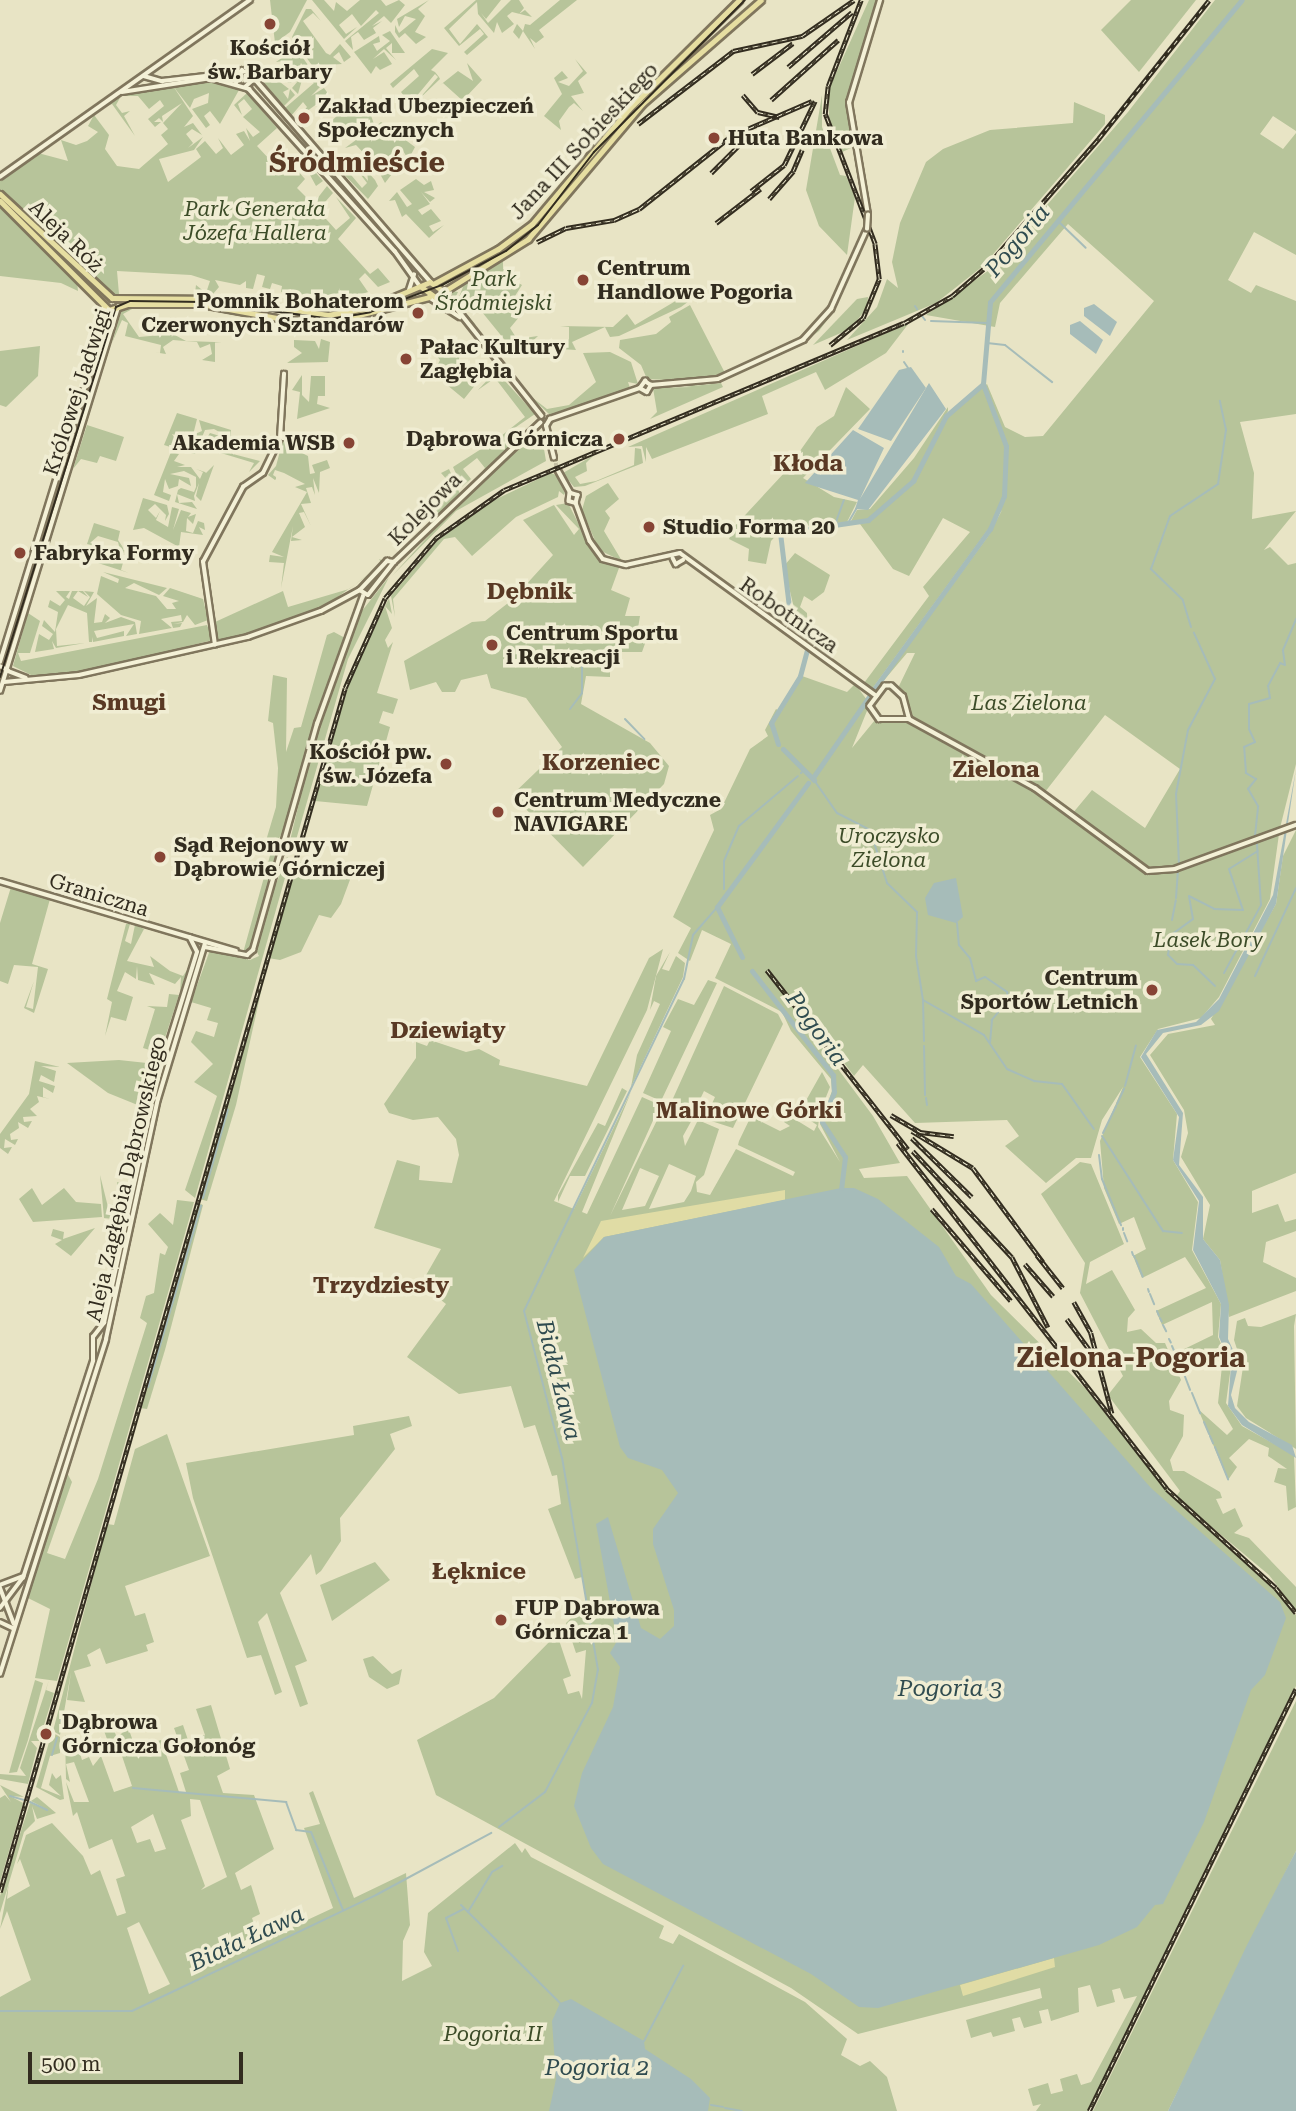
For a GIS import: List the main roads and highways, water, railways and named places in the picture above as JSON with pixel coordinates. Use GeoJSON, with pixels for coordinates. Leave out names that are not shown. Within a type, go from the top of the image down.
{"type":"FeatureCollection","features":[{"type":"Feature","properties":{"kind":"main road","name":"Jana III Sobieskiego"},"geometry":{"type":"LineString","coordinates":[[420,286],[433,282],[529,226],[629,109],[724,18],[739,0]]}},
{"type":"Feature","properties":{"kind":"main road","name":"Jana III Sobieskiego"},"geometry":{"type":"LineString","coordinates":[[429,297],[534,234],[633,114],[761,0]]}},
{"type":"Feature","properties":{"kind":"main road"},"geometry":{"type":"LineString","coordinates":[[730,12],[737,19]]}},
{"type":"Feature","properties":{"kind":"main road"},"geometry":{"type":"LineString","coordinates":[[724,18],[731,24]]}},
{"type":"Feature","properties":{"kind":"main road","name":"Aleja Róż"},"geometry":{"type":"LineString","coordinates":[[0,194],[112,298],[118,307]]}},
{"type":"Feature","properties":{"kind":"main road","name":"Aleja Róż"},"geometry":{"type":"LineString","coordinates":[[0,201],[104,304]]}},
{"type":"Feature","properties":{"kind":"main road"},"geometry":{"type":"LineString","coordinates":[[433,282],[443,291]]}},
{"type":"Feature","properties":{"kind":"main road"},"geometry":{"type":"LineString","coordinates":[[420,286],[429,297]]}},
{"type":"Feature","properties":{"kind":"main road","name":"Królowej Jadwigi"},"geometry":{"type":"LineString","coordinates":[[112,298],[220,299],[324,315],[367,309],[420,286]]}},
{"type":"Feature","properties":{"kind":"main road","name":"Królowej Jadwigi"},"geometry":{"type":"LineString","coordinates":[[118,307],[206,305],[287,322],[349,320],[429,297]]}},
{"type":"Feature","properties":{"kind":"main road"},"geometry":{"type":"LineString","coordinates":[[112,298],[104,304],[109,310],[118,307]]}},
{"type":"Feature","properties":{"kind":"water"},"geometry":{"type":"Polygon","coordinates":[[[1094,304],[1117,322],[1110,336],[1084,316],[1084,308],[1094,304]]]}},
{"type":"Feature","properties":{"kind":"water"},"geometry":{"type":"Polygon","coordinates":[[[1080,321],[1103,340],[1096,354],[1070,334],[1070,325],[1080,321]]]}},
{"type":"Feature","properties":{"kind":"water"},"geometry":{"type":"Polygon","coordinates":[[[911,367],[926,388],[891,441],[858,429],[899,370],[911,367]]]}},
{"type":"Feature","properties":{"kind":"water"},"geometry":{"type":"Polygon","coordinates":[[[929,383],[946,409],[868,510],[855,509],[858,500],[805,483],[853,430],[884,448],[860,499],[929,383]]]}},
{"type":"Feature","properties":{"kind":"water"},"geometry":{"type":"Polygon","coordinates":[[[1296,769],[1276,904],[1219,1011],[1201,1025],[1163,1033],[1146,1054],[1183,1113],[1179,1165],[1203,1197],[1203,1239],[1220,1260],[1229,1305],[1228,1339],[1239,1363],[1231,1395],[1235,1408],[1249,1422],[1292,1445],[1296,1458],[1242,1425],[1228,1406],[1231,1365],[1219,1337],[1221,1304],[1193,1250],[1199,1201],[1173,1160],[1179,1117],[1141,1057],[1157,1030],[1196,1022],[1219,999],[1273,895],[1296,769]]]}},
{"type":"Feature","properties":{"kind":"water"},"geometry":{"type":"Polygon","coordinates":[[[956,878],[963,917],[956,923],[928,915],[925,898],[934,883],[956,878]]]}},
{"type":"Feature","properties":{"kind":"water","name":"Pogoria 3"},"geometry":{"type":"Polygon","coordinates":[[[841,1188],[854,1188],[878,1199],[939,1247],[956,1276],[971,1284],[1151,1488],[1280,1602],[1286,1618],[1265,1675],[1251,1690],[1204,1822],[1163,1904],[1155,1905],[1137,1927],[1099,1945],[878,2008],[859,2007],[811,1974],[603,1864],[591,1848],[574,1806],[582,1773],[613,1707],[620,1667],[610,1653],[617,1641],[596,1524],[608,1517],[641,1628],[660,1639],[674,1626],[674,1610],[653,1544],[653,1529],[678,1493],[662,1470],[628,1458],[620,1447],[574,1270],[604,1237],[841,1188]]]}},
{"type":"Feature","properties":{"kind":"water"},"geometry":{"type":"Polygon","coordinates":[[[1296,1851],[1296,2111],[1168,2111],[1247,1945],[1296,1851]]]}},
{"type":"Feature","properties":{"kind":"water","name":"Pogoria 2"},"geometry":{"type":"Polygon","coordinates":[[[571,1999],[644,2041],[645,2049],[691,2079],[710,2098],[708,2111],[549,2111],[556,2079],[552,2021],[560,2003],[571,1999]]]}},
{"type":"Feature","properties":{"kind":"waterway","name":"Pogoria"},"geometry":{"type":"LineString","coordinates":[[874,689],[990,529],[1004,496],[1006,446],[983,384],[990,302],[1242,0]]}},
{"type":"Feature","properties":{"kind":"waterway"},"geometry":{"type":"LineString","coordinates":[[1059,222],[1086,248]]}},
{"type":"Feature","properties":{"kind":"waterway"},"geometry":{"type":"LineString","coordinates":[[922,316],[925,320]]}},
{"type":"Feature","properties":{"kind":"waterway"},"geometry":{"type":"LineString","coordinates":[[931,321],[988,323]]}},
{"type":"Feature","properties":{"kind":"waterway"},"geometry":{"type":"LineString","coordinates":[[987,343],[1005,345],[1052,382]]}},
{"type":"Feature","properties":{"kind":"waterway"},"geometry":{"type":"LineString","coordinates":[[904,362],[908,368]]}},
{"type":"Feature","properties":{"kind":"waterway"},"geometry":{"type":"LineString","coordinates":[[778,744],[771,723],[800,676],[807,649],[789,607],[780,533],[868,520],[913,481],[946,416],[983,384]]}},
{"type":"Feature","properties":{"kind":"waterway"},"geometry":{"type":"LineString","coordinates":[[1191,627],[1183,600],[1151,569],[1170,516],[1218,484],[1226,430],[1220,401]]}},
{"type":"Feature","properties":{"kind":"waterway"},"geometry":{"type":"LineString","coordinates":[[837,519],[844,500]]}},
{"type":"Feature","properties":{"kind":"waterway"},"geometry":{"type":"LineString","coordinates":[[848,523],[856,509]]}},
{"type":"Feature","properties":{"kind":"waterway"},"geometry":{"type":"LineString","coordinates":[[835,524],[837,520]]}},
{"type":"Feature","properties":{"kind":"waterway"},"geometry":{"type":"LineString","coordinates":[[1255,836],[1258,806],[1248,789],[1256,779],[1246,773],[1244,747],[1255,742],[1249,729],[1249,704],[1270,698],[1268,686],[1280,663],[1285,665],[1283,650],[1296,619]]}},
{"type":"Feature","properties":{"kind":"waterway"},"geometry":{"type":"LineString","coordinates":[[1179,865],[1176,794],[1188,730],[1215,679],[1194,633]]}},
{"type":"Feature","properties":{"kind":"waterway"},"geometry":{"type":"LineString","coordinates":[[570,709],[582,693],[582,662]]}},
{"type":"Feature","properties":{"kind":"waterway","name":"Pogoria"},"geometry":{"type":"LineString","coordinates":[[814,776],[870,695]]}},
{"type":"Feature","properties":{"kind":"waterway"},"geometry":{"type":"LineString","coordinates":[[625,719],[644,739]]}},
{"type":"Feature","properties":{"kind":"waterway"},"geometry":{"type":"LineString","coordinates":[[783,749],[814,780]]}},
{"type":"Feature","properties":{"kind":"waterway"},"geometry":{"type":"LineString","coordinates":[[724,889],[724,861],[739,826],[798,776]]}},
{"type":"Feature","properties":{"kind":"waterway"},"geometry":{"type":"LineString","coordinates":[[814,780],[837,813],[870,830],[887,883],[917,912],[916,956],[923,1000],[984,1035],[1007,1069],[1034,1081],[1062,1084],[1094,1129]]}},
{"type":"Feature","properties":{"kind":"waterway","name":"Pogoria"},"geometry":{"type":"LineString","coordinates":[[742,957],[717,907],[808,783]]}},
{"type":"Feature","properties":{"kind":"waterway"},"geometry":{"type":"LineString","coordinates":[[1224,973],[1261,905],[1257,844]]}},
{"type":"Feature","properties":{"kind":"waterway"},"geometry":{"type":"LineString","coordinates":[[1215,986],[1193,965],[1177,964],[1168,955],[1171,935],[1193,919],[1189,896],[1214,909],[1243,910],[1229,869],[1258,851]]}},
{"type":"Feature","properties":{"kind":"waterway"},"geometry":{"type":"LineString","coordinates":[[1176,898],[1178,870]]}},
{"type":"Feature","properties":{"kind":"waterway"},"geometry":{"type":"LineString","coordinates":[[1255,976],[1296,888]]}},
{"type":"Feature","properties":{"kind":"waterway"},"geometry":{"type":"LineString","coordinates":[[1172,920],[1176,900]]}},
{"type":"Feature","properties":{"kind":"waterway","name":"Biała Ława"},"geometry":{"type":"LineString","coordinates":[[499,1827],[545,1792],[592,1703],[598,1670],[562,1458],[524,1311],[684,979],[693,935],[717,907]]}},
{"type":"Feature","properties":{"kind":"waterway"},"geometry":{"type":"LineString","coordinates":[[957,923],[959,945],[970,958],[976,981],[985,977],[1007,992],[1008,1000],[992,1020],[990,1042]]}},
{"type":"Feature","properties":{"kind":"waterway","name":"Pogoria"},"geometry":{"type":"LineString","coordinates":[[752,971],[833,1075],[834,1092],[822,1122],[845,1157],[841,1188]]}},
{"type":"Feature","properties":{"kind":"waterway"},"geometry":{"type":"LineString","coordinates":[[923,1000],[924,1041]]}},
{"type":"Feature","properties":{"kind":"waterway"},"geometry":{"type":"LineString","coordinates":[[1125,1086],[1136,1045]]}},
{"type":"Feature","properties":{"kind":"waterway"},"geometry":{"type":"LineString","coordinates":[[924,1046],[925,1095]]}},
{"type":"Feature","properties":{"kind":"waterway"},"geometry":{"type":"LineString","coordinates":[[1117,1104],[1124,1089]]}},
{"type":"Feature","properties":{"kind":"waterway"},"geometry":{"type":"LineString","coordinates":[[926,1098],[927,1105]]}},
{"type":"Feature","properties":{"kind":"waterway"},"geometry":{"type":"LineString","coordinates":[[1103,1133],[1116,1106]]}},
{"type":"Feature","properties":{"kind":"waterway"},"geometry":{"type":"LineString","coordinates":[[203,1198],[228,1109]]}},
{"type":"Feature","properties":{"kind":"waterway"},"geometry":{"type":"LineString","coordinates":[[1102,1136],[1163,1231],[1182,1233]]}},
{"type":"Feature","properties":{"kind":"waterway"},"geometry":{"type":"LineString","coordinates":[[1099,1155],[1102,1179],[1121,1225]]}},
{"type":"Feature","properties":{"kind":"waterway"},"geometry":{"type":"LineString","coordinates":[[148,1387],[201,1206]]}},
{"type":"Feature","properties":{"kind":"waterway"},"geometry":{"type":"LineString","coordinates":[[1124,1233],[1127,1241]]}},
{"type":"Feature","properties":{"kind":"waterway"},"geometry":{"type":"LineString","coordinates":[[1136,1260],[1143,1277]]}},
{"type":"Feature","properties":{"kind":"waterway"},"geometry":{"type":"LineString","coordinates":[[1150,1294],[1154,1304]]}},
{"type":"Feature","properties":{"kind":"waterway"},"geometry":{"type":"LineString","coordinates":[[1157,1311],[1159,1316]]}},
{"type":"Feature","properties":{"kind":"waterway"},"geometry":{"type":"LineString","coordinates":[[1160,1318],[1162,1322]]}},
{"type":"Feature","properties":{"kind":"waterway"},"geometry":{"type":"LineString","coordinates":[[1163,1325],[1166,1331]]}},
{"type":"Feature","properties":{"kind":"waterway"},"geometry":{"type":"LineString","coordinates":[[1169,1339],[1171,1343]]}},
{"type":"Feature","properties":{"kind":"waterway"},"geometry":{"type":"LineString","coordinates":[[1172,1346],[1175,1353]]}},
{"type":"Feature","properties":{"kind":"waterway"},"geometry":{"type":"LineString","coordinates":[[1180,1365],[1182,1371]]}},
{"type":"Feature","properties":{"kind":"waterway"},"geometry":{"type":"LineString","coordinates":[[1184,1374],[1190,1390]]}},
{"type":"Feature","properties":{"kind":"waterway"},"geometry":{"type":"LineString","coordinates":[[1192,1393],[1200,1413]]}},
{"type":"Feature","properties":{"kind":"waterway"},"geometry":{"type":"LineString","coordinates":[[1204,1422],[1209,1434]]}},
{"type":"Feature","properties":{"kind":"waterway"},"geometry":{"type":"LineString","coordinates":[[1210,1436],[1213,1443]]}},
{"type":"Feature","properties":{"kind":"waterway"},"geometry":{"type":"LineString","coordinates":[[1215,1447],[1228,1480]]}},
{"type":"Feature","properties":{"kind":"waterway"},"geometry":{"type":"LineString","coordinates":[[61,1721],[64,1712]]}},
{"type":"Feature","properties":{"kind":"waterway"},"geometry":{"type":"LineString","coordinates":[[52,1755],[57,1738]]}},
{"type":"Feature","properties":{"kind":"waterway"},"geometry":{"type":"LineString","coordinates":[[133,1788],[286,1802],[296,1830],[311,1832],[343,1910]]}},
{"type":"Feature","properties":{"kind":"waterway"},"geometry":{"type":"LineString","coordinates":[[10,1796],[24,1800]]}},
{"type":"Feature","properties":{"kind":"waterway"},"geometry":{"type":"LineString","coordinates":[[30,1802],[47,1810]]}},
{"type":"Feature","properties":{"kind":"waterway","name":"Biała Ława"},"geometry":{"type":"LineString","coordinates":[[0,2011],[132,2011],[376,1895],[491,1833]]}},
{"type":"Feature","properties":{"kind":"waterway"},"geometry":{"type":"LineString","coordinates":[[468,1912],[492,1872],[502,1866]]}},
{"type":"Feature","properties":{"kind":"waterway"},"geometry":{"type":"LineString","coordinates":[[461,1905],[560,2003]]}},
{"type":"Feature","properties":{"kind":"waterway"},"geometry":{"type":"LineString","coordinates":[[458,1951],[446,1918],[464,1909]]}},
{"type":"Feature","properties":{"kind":"waterway"},"geometry":{"type":"LineString","coordinates":[[644,2041],[683,1966]]}},
{"type":"Feature","properties":{"kind":"waterway"},"geometry":{"type":"LineString","coordinates":[[711,2105],[723,2107]]}},
{"type":"Feature","properties":{"kind":"waterway"},"geometry":{"type":"LineString","coordinates":[[725,2108],[742,2111]]}},
{"type":"Feature","properties":{"kind":"tunnel"},"geometry":{"type":"LineString","coordinates":[[554,458],[558,470]]}},
{"type":"Feature","properties":{"kind":"tram line"},"geometry":{"type":"LineString","coordinates":[[0,677],[116,307],[130,301],[205,302],[332,319],[370,312],[442,285],[506,251],[538,225],[594,152],[745,0]]}},
{"type":"Feature","properties":{"kind":"railway"},"geometry":{"type":"LineString","coordinates":[[638,124],[733,51],[802,36],[854,0]]}},
{"type":"Feature","properties":{"kind":"railway"},"geometry":{"type":"LineString","coordinates":[[830,345],[863,318],[879,279],[875,244],[825,114],[828,86],[861,0]]}},
{"type":"Feature","properties":{"kind":"railway"},"geometry":{"type":"LineString","coordinates":[[0,1892],[345,688],[385,598],[436,538],[504,490],[904,323],[952,296],[988,265],[1099,138],[1209,0]]}},
{"type":"Feature","properties":{"kind":"railway"},"geometry":{"type":"LineString","coordinates":[[788,67],[852,12]]}},
{"type":"Feature","properties":{"kind":"railway"},"geometry":{"type":"LineString","coordinates":[[771,100],[838,40]]}},
{"type":"Feature","properties":{"kind":"railway"},"geometry":{"type":"LineString","coordinates":[[752,74],[793,43]]}},
{"type":"Feature","properties":{"kind":"railway"},"geometry":{"type":"LineString","coordinates":[[743,95],[758,112],[779,117]]}},
{"type":"Feature","properties":{"kind":"railway"},"geometry":{"type":"LineString","coordinates":[[537,242],[566,228],[614,220],[639,209],[731,136],[812,101]]}},
{"type":"Feature","properties":{"kind":"railway"},"geometry":{"type":"LineString","coordinates":[[751,191],[784,165],[815,101]]}},
{"type":"Feature","properties":{"kind":"railway"},"geometry":{"type":"LineString","coordinates":[[711,173],[752,132]]}},
{"type":"Feature","properties":{"kind":"railway"},"geometry":{"type":"LineString","coordinates":[[769,199],[793,171],[802,150]]}},
{"type":"Feature","properties":{"kind":"railway"},"geometry":{"type":"LineString","coordinates":[[716,223],[760,189]]}},
{"type":"Feature","properties":{"kind":"railway"},"geometry":{"type":"LineString","coordinates":[[767,970],[908,1149]]}},
{"type":"Feature","properties":{"kind":"railway"},"geometry":{"type":"LineString","coordinates":[[891,1115],[920,1132],[954,1136]]}},
{"type":"Feature","properties":{"kind":"railway"},"geometry":{"type":"LineString","coordinates":[[912,1131],[973,1168],[1043,1262]]}},
{"type":"Feature","properties":{"kind":"railway"},"geometry":{"type":"LineString","coordinates":[[912,1138],[972,1197]]}},
{"type":"Feature","properties":{"kind":"railway"},"geometry":{"type":"LineString","coordinates":[[898,1143],[1167,1489],[1276,1588],[1296,1613]]}},
{"type":"Feature","properties":{"kind":"railway"},"geometry":{"type":"LineString","coordinates":[[913,1151],[1012,1257],[1048,1327]]}},
{"type":"Feature","properties":{"kind":"railway"},"geometry":{"type":"LineString","coordinates":[[932,1209],[1011,1301]]}},
{"type":"Feature","properties":{"kind":"railway"},"geometry":{"type":"LineString","coordinates":[[1037,1255],[1063,1288]]}},
{"type":"Feature","properties":{"kind":"railway"},"geometry":{"type":"LineString","coordinates":[[1025,1264],[1053,1296]]}},
{"type":"Feature","properties":{"kind":"railway"},"geometry":{"type":"LineString","coordinates":[[1074,1302],[1091,1333],[1112,1413]]}},
{"type":"Feature","properties":{"kind":"railway"},"geometry":{"type":"LineString","coordinates":[[1067,1319],[1092,1353]]}},
{"type":"Feature","properties":{"kind":"railway"},"geometry":{"type":"LineString","coordinates":[[1089,2111],[1296,1689]]}},
{"type":"Feature","properties":{"kind":"place","name":"Kościół św. Barbary"},"geometry":{"type":"Point","coordinates":[270,24]}},
{"type":"Feature","properties":{"kind":"place","name":"Zakład Ubezpieczeń Społecznych"},"geometry":{"type":"Point","coordinates":[304,118]}},
{"type":"Feature","properties":{"kind":"place","name":"Huta Bankowa"},"geometry":{"type":"Point","coordinates":[714,138]}},
{"type":"Feature","properties":{"kind":"place","name":"Centrum Handlowe Pogoria"},"geometry":{"type":"Point","coordinates":[583,280]}},
{"type":"Feature","properties":{"kind":"place","name":"Pomnik Bohaterom Czerwonych Sztandarów"},"geometry":{"type":"Point","coordinates":[418,313]}},
{"type":"Feature","properties":{"kind":"place","name":"Pałac Kultury Zagłębia"},"geometry":{"type":"Point","coordinates":[406,359]}},
{"type":"Feature","properties":{"kind":"place","name":"Dąbrowa Górnicza"},"geometry":{"type":"Point","coordinates":[619,439]}},
{"type":"Feature","properties":{"kind":"place","name":"Akademia WSB"},"geometry":{"type":"Point","coordinates":[349,443]}},
{"type":"Feature","properties":{"kind":"place","name":"Studio Forma 20"},"geometry":{"type":"Point","coordinates":[649,527]}},
{"type":"Feature","properties":{"kind":"place","name":"Fabryka Formy"},"geometry":{"type":"Point","coordinates":[20,553]}},
{"type":"Feature","properties":{"kind":"place","name":"Centrum Sportu i Rekreacji"},"geometry":{"type":"Point","coordinates":[492,645]}},
{"type":"Feature","properties":{"kind":"place","name":"Kościół pw. św. Józefa"},"geometry":{"type":"Point","coordinates":[446,764]}},
{"type":"Feature","properties":{"kind":"place","name":"Centrum Medyczne NAVIGARE"},"geometry":{"type":"Point","coordinates":[498,812]}},
{"type":"Feature","properties":{"kind":"place","name":"Sąd Rejonowy w Dąbrowie Górniczej"},"geometry":{"type":"Point","coordinates":[160,857]}},
{"type":"Feature","properties":{"kind":"place","name":"Centrum Sportów Letnich"},"geometry":{"type":"Point","coordinates":[1152,990]}},
{"type":"Feature","properties":{"kind":"place","name":"FUP Dąbrowa Górnicza 1"},"geometry":{"type":"Point","coordinates":[501,1620]}},
{"type":"Feature","properties":{"kind":"place","name":"Dąbrowa Górnicza Gołonóg"},"geometry":{"type":"Point","coordinates":[46,1734]}},
{"type":"Feature","properties":{"kind":"district","name":"Śródmieście"},"geometry":{"type":"Point","coordinates":[357,163]}},
{"type":"Feature","properties":{"kind":"district","name":"Kłoda"},"geometry":{"type":"Point","coordinates":[808,464]}},
{"type":"Feature","properties":{"kind":"district","name":"Dębnik"},"geometry":{"type":"Point","coordinates":[530,592]}},
{"type":"Feature","properties":{"kind":"district","name":"Smugi"},"geometry":{"type":"Point","coordinates":[129,703]}},
{"type":"Feature","properties":{"kind":"district","name":"Korzeniec"},"geometry":{"type":"Point","coordinates":[601,763]}},
{"type":"Feature","properties":{"kind":"district","name":"Zielona"},"geometry":{"type":"Point","coordinates":[996,770]}},
{"type":"Feature","properties":{"kind":"district","name":"Dziewiąty"},"geometry":{"type":"Point","coordinates":[448,1031]}},
{"type":"Feature","properties":{"kind":"district","name":"Malinowe Górki"},"geometry":{"type":"Point","coordinates":[749,1111]}},
{"type":"Feature","properties":{"kind":"district","name":"Trzydziesty"},"geometry":{"type":"Point","coordinates":[381,1286]}},
{"type":"Feature","properties":{"kind":"district","name":"Zielona-Pogoria"},"geometry":{"type":"Point","coordinates":[1131,1358]}},
{"type":"Feature","properties":{"kind":"district","name":"Łęknice"},"geometry":{"type":"Point","coordinates":[479,1572]}},
{"type":"Feature","properties":{"kind":"park label","name":"Park Generała Józefa Hallera"},"geometry":{"type":"Point","coordinates":[255,221]}},
{"type":"Feature","properties":{"kind":"park label","name":"Park Śródmiejski"},"geometry":{"type":"Point","coordinates":[494,291]}},
{"type":"Feature","properties":{"kind":"park label","name":"Las Zielona"},"geometry":{"type":"Point","coordinates":[1029,703]}},
{"type":"Feature","properties":{"kind":"park label","name":"Uroczysko Zielona"},"geometry":{"type":"Point","coordinates":[889,848]}},
{"type":"Feature","properties":{"kind":"park label","name":"Lasek Bory"},"geometry":{"type":"Point","coordinates":[1208,940]}},
{"type":"Feature","properties":{"kind":"park label","name":"Pogoria II"},"geometry":{"type":"Point","coordinates":[493,2034]}}]}
